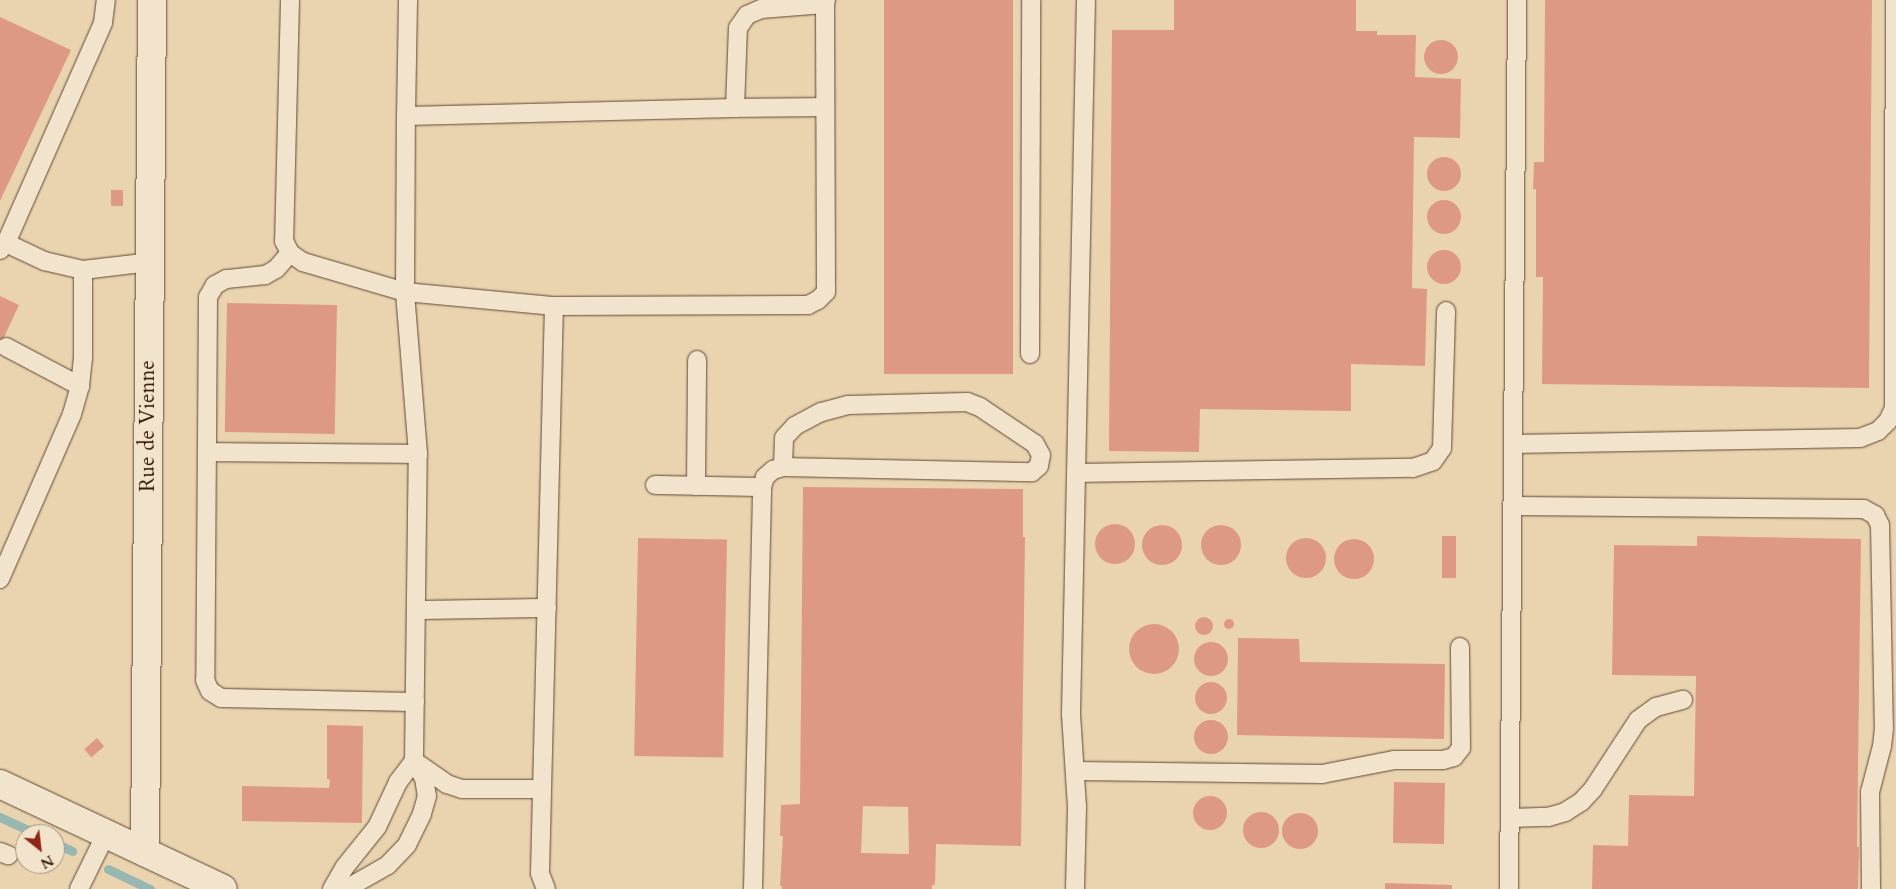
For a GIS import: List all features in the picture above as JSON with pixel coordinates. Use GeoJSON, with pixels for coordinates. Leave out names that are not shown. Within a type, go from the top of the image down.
{"type":"FeatureCollection","features":[{"type":"Feature","properties":{"kind":"street","name":"Rue de Vienne"},"geometry":{"type":"LineString","coordinates":[[145,852],[152,0]]}},
{"type":"Feature","properties":{"kind":"street"},"geometry":{"type":"LineString","coordinates":[[0,784],[223,889]]}},
{"type":"Feature","properties":{"kind":"lane"},"geometry":{"type":"LineString","coordinates":[[106,0],[103,23],[3,247],[44,261],[83,270],[150,262]]}},
{"type":"Feature","properties":{"kind":"lane"},"geometry":{"type":"LineString","coordinates":[[290,0],[284,242],[290,253],[303,262],[405,292],[554,306],[808,305],[818,300],[826,292],[825,2],[761,8],[748,15],[738,28],[735,108]]}},
{"type":"Feature","properties":{"kind":"lane"},"geometry":{"type":"LineString","coordinates":[[346,889],[388,865],[407,845],[422,814],[427,796],[424,778],[414,761],[418,454],[405,292],[408,0]]}},
{"type":"Feature","properties":{"kind":"lane"},"geometry":{"type":"LineString","coordinates":[[1030,354],[1031,0]]}},
{"type":"Feature","properties":{"kind":"lane"},"geometry":{"type":"LineString","coordinates":[[1075,889],[1077,807],[1071,714],[1086,0]]}},
{"type":"Feature","properties":{"kind":"lane"},"geometry":{"type":"LineString","coordinates":[[1509,889],[1517,0]]}},
{"type":"Feature","properties":{"kind":"lane"},"geometry":{"type":"LineString","coordinates":[[1513,444],[1860,438],[1878,432],[1888,422],[1894,408],[1895,0]]}},
{"type":"Feature","properties":{"kind":"lane"},"geometry":{"type":"LineString","coordinates":[[406,116],[825,107]]}},
{"type":"Feature","properties":{"kind":"lane"},"geometry":{"type":"LineString","coordinates":[[290,253],[276,269],[265,275],[226,279],[215,285],[208,297],[205,680],[210,690],[221,698],[415,702]]}},
{"type":"Feature","properties":{"kind":"lane"},"geometry":{"type":"LineString","coordinates":[[0,579],[72,414],[80,386],[83,358],[83,270]]}},
{"type":"Feature","properties":{"kind":"lane"},"geometry":{"type":"LineString","coordinates":[[546,889],[540,873],[554,306]]}},
{"type":"Feature","properties":{"kind":"lane"},"geometry":{"type":"LineString","coordinates":[[1076,473],[1413,468],[1433,461],[1442,448],[1446,311]]}},
{"type":"Feature","properties":{"kind":"lane"},"geometry":{"type":"LineString","coordinates":[[6,348],[80,386]]}},
{"type":"Feature","properties":{"kind":"lane"},"geometry":{"type":"LineString","coordinates":[[696,486],[697,360]]}},
{"type":"Feature","properties":{"kind":"lane"},"geometry":{"type":"LineString","coordinates":[[753,889],[762,487],[765,477],[773,470],[783,467],[1032,472],[1039,466],[1040,455],[1035,444],[980,407],[967,402],[848,404],[821,412],[795,426],[784,438],[783,467]]}},
{"type":"Feature","properties":{"kind":"lane"},"geometry":{"type":"LineString","coordinates":[[207,452],[418,454]]}},
{"type":"Feature","properties":{"kind":"lane"},"geometry":{"type":"LineString","coordinates":[[655,485],[762,487]]}},
{"type":"Feature","properties":{"kind":"lane"},"geometry":{"type":"LineString","coordinates":[[1513,506],[1864,509],[1875,515],[1880,525],[1884,728],[1882,746],[1870,792],[1871,889]]}},
{"type":"Feature","properties":{"kind":"lane"},"geometry":{"type":"LineString","coordinates":[[416,610],[547,608]]}},
{"type":"Feature","properties":{"kind":"lane"},"geometry":{"type":"LineString","coordinates":[[1075,771],[1322,774],[1394,760],[1443,760],[1454,757],[1461,748],[1460,647]]}},
{"type":"Feature","properties":{"kind":"lane"},"geometry":{"type":"LineString","coordinates":[[1510,818],[1548,816],[1565,812],[1582,802],[1593,789],[1638,720],[1656,707],[1683,700]]}},
{"type":"Feature","properties":{"kind":"lane"},"geometry":{"type":"LineString","coordinates":[[414,761],[448,784],[462,789],[542,789]]}},
{"type":"Feature","properties":{"kind":"lane"},"geometry":{"type":"LineString","coordinates":[[332,889],[344,868],[377,827],[398,782],[414,761]]}},
{"type":"Feature","properties":{"kind":"lane"},"geometry":{"type":"LineString","coordinates":[[78,889],[106,834]]}},
{"type":"Feature","properties":{"kind":"building"},"geometry":{"type":"Polygon","coordinates":[[[884,0],[1013,0],[1013,374],[884,374],[884,0]]]}},
{"type":"Feature","properties":{"kind":"building"},"geometry":{"type":"Polygon","coordinates":[[[1174,0],[1356,0],[1356,31],[1377,31],[1377,35],[1416,35],[1415,77],[1461,79],[1460,138],[1414,137],[1412,288],[1427,289],[1425,366],[1351,364],[1351,411],[1200,409],[1199,452],[1109,451],[1112,30],[1174,30],[1174,0]]]}},
{"type":"Feature","properties":{"kind":"building"},"geometry":{"type":"Polygon","coordinates":[[[1545,0],[1872,0],[1869,388],[1542,384],[1543,277],[1536,277],[1536,189],[1533,189],[1534,162],[1544,162],[1545,0]]]}},
{"type":"Feature","properties":{"kind":"building"},"geometry":{"type":"Polygon","coordinates":[[[0,17],[71,50],[0,201],[0,17]]]}},
{"type":"Feature","properties":{"kind":"building"},"geometry":{"type":"Polygon","coordinates":[[[1441,40],[1453,45],[1458,57],[1453,69],[1441,74],[1429,69],[1424,57],[1429,45],[1441,40]]]}},
{"type":"Feature","properties":{"kind":"building"},"geometry":{"type":"Polygon","coordinates":[[[1444,157],[1456,162],[1461,174],[1456,186],[1444,191],[1432,186],[1427,174],[1432,162],[1444,157]]]}},
{"type":"Feature","properties":{"kind":"building"},"geometry":{"type":"Polygon","coordinates":[[[111,190],[123,190],[123,206],[111,206],[111,190]]]}},
{"type":"Feature","properties":{"kind":"building"},"geometry":{"type":"Polygon","coordinates":[[[1444,200],[1456,205],[1461,217],[1456,229],[1444,234],[1432,229],[1427,217],[1432,205],[1444,200]]]}},
{"type":"Feature","properties":{"kind":"building"},"geometry":{"type":"Polygon","coordinates":[[[1444,250],[1456,255],[1461,267],[1456,279],[1444,284],[1432,279],[1427,267],[1432,255],[1444,250]]]}},
{"type":"Feature","properties":{"kind":"building"},"geometry":{"type":"Polygon","coordinates":[[[0,296],[19,305],[0,346],[0,296]]]}},
{"type":"Feature","properties":{"kind":"building"},"geometry":{"type":"Polygon","coordinates":[[[227,303],[337,305],[335,434],[225,432],[227,303]]]}},
{"type":"Feature","properties":{"kind":"building"},"geometry":{"type":"Polygon","coordinates":[[[803,487],[1023,489],[1023,537],[1025,537],[1021,846],[936,844],[935,885],[932,885],[932,889],[782,889],[782,886],[780,886],[783,836],[780,836],[781,805],[800,804],[803,487]],[[863,806],[861,853],[909,854],[908,807],[863,806]]]}},
{"type":"Feature","properties":{"kind":"building"},"geometry":{"type":"Polygon","coordinates":[[[1119,524],[1126,527],[1132,533],[1135,544],[1134,552],[1126,561],[1119,564],[1111,564],[1104,561],[1096,552],[1095,540],[1098,533],[1107,525],[1119,524]]]}},
{"type":"Feature","properties":{"kind":"building"},"geometry":{"type":"Polygon","coordinates":[[[1166,525],[1173,528],[1179,534],[1182,545],[1181,553],[1173,562],[1166,565],[1158,565],[1151,562],[1143,553],[1142,541],[1145,534],[1154,526],[1166,525]]]}},
{"type":"Feature","properties":{"kind":"building"},"geometry":{"type":"Polygon","coordinates":[[[1225,525],[1232,528],[1238,534],[1241,545],[1240,553],[1232,562],[1225,565],[1217,565],[1210,562],[1202,553],[1201,541],[1204,534],[1213,526],[1225,525]]]}},
{"type":"Feature","properties":{"kind":"building"},"geometry":{"type":"Polygon","coordinates":[[[1442,536],[1456,536],[1456,578],[1442,578],[1442,536]]]}},
{"type":"Feature","properties":{"kind":"building"},"geometry":{"type":"Polygon","coordinates":[[[1697,536],[1861,539],[1858,889],[1592,889],[1593,845],[1628,846],[1629,795],[1694,796],[1696,676],[1612,675],[1614,545],[1697,546],[1697,536]]]}},
{"type":"Feature","properties":{"kind":"building"},"geometry":{"type":"Polygon","coordinates":[[[638,538],[727,540],[723,758],[634,756],[638,538]]]}},
{"type":"Feature","properties":{"kind":"building"},"geometry":{"type":"Polygon","coordinates":[[[1310,538],[1317,541],[1323,547],[1326,558],[1325,566],[1317,575],[1310,578],[1302,578],[1295,575],[1287,566],[1286,554],[1289,547],[1298,539],[1310,538]]]}},
{"type":"Feature","properties":{"kind":"building"},"geometry":{"type":"Polygon","coordinates":[[[1358,539],[1365,542],[1371,548],[1374,559],[1373,567],[1365,576],[1358,579],[1350,579],[1343,576],[1335,567],[1334,555],[1337,548],[1346,540],[1358,539]]]}},
{"type":"Feature","properties":{"kind":"building"},"geometry":{"type":"Polygon","coordinates":[[[1204,617],[1210,620],[1213,626],[1210,632],[1204,635],[1198,632],[1195,626],[1198,620],[1204,617]]]}},
{"type":"Feature","properties":{"kind":"building"},"geometry":{"type":"Polygon","coordinates":[[[1229,619],[1234,624],[1229,629],[1224,624],[1229,619]]]}},
{"type":"Feature","properties":{"kind":"building"},"geometry":{"type":"Polygon","coordinates":[[[1149,624],[1159,624],[1172,631],[1179,644],[1179,654],[1172,667],[1159,674],[1149,674],[1140,670],[1133,663],[1129,654],[1129,644],[1133,635],[1140,628],[1149,624]]]}},
{"type":"Feature","properties":{"kind":"building"},"geometry":{"type":"Polygon","coordinates":[[[1238,638],[1299,639],[1300,662],[1445,664],[1444,739],[1237,735],[1238,638]]]}},
{"type":"Feature","properties":{"kind":"building"},"geometry":{"type":"Polygon","coordinates":[[[1211,642],[1218,643],[1223,647],[1227,652],[1227,666],[1223,671],[1218,675],[1211,676],[1204,675],[1199,671],[1195,666],[1194,659],[1195,652],[1199,647],[1204,643],[1211,642]]]}},
{"type":"Feature","properties":{"kind":"building"},"geometry":{"type":"Polygon","coordinates":[[[1211,682],[1217,683],[1222,687],[1226,692],[1226,704],[1222,709],[1217,713],[1211,714],[1205,713],[1200,709],[1196,704],[1195,698],[1196,692],[1200,687],[1205,683],[1211,682]]]}},
{"type":"Feature","properties":{"kind":"building"},"geometry":{"type":"Polygon","coordinates":[[[1211,720],[1223,725],[1228,737],[1223,749],[1211,754],[1199,749],[1194,737],[1199,725],[1211,720]]]}},
{"type":"Feature","properties":{"kind":"building"},"geometry":{"type":"Polygon","coordinates":[[[327,725],[363,726],[362,823],[242,821],[242,786],[329,788],[330,780],[327,779],[327,725]]]}},
{"type":"Feature","properties":{"kind":"building"},"geometry":{"type":"Polygon","coordinates":[[[97,738],[104,746],[91,757],[84,749],[97,738]]]}},
{"type":"Feature","properties":{"kind":"building"},"geometry":{"type":"Polygon","coordinates":[[[1394,782],[1445,783],[1444,844],[1393,843],[1394,782]]]}},
{"type":"Feature","properties":{"kind":"building"},"geometry":{"type":"Polygon","coordinates":[[[1210,796],[1222,801],[1227,813],[1222,825],[1210,830],[1198,825],[1193,813],[1198,801],[1210,796]]]}},
{"type":"Feature","properties":{"kind":"building"},"geometry":{"type":"Polygon","coordinates":[[[1261,812],[1268,813],[1274,817],[1278,823],[1278,837],[1274,843],[1268,847],[1261,848],[1254,847],[1248,843],[1244,837],[1243,830],[1244,823],[1248,817],[1254,813],[1261,812]]]}},
{"type":"Feature","properties":{"kind":"building"},"geometry":{"type":"Polygon","coordinates":[[[1300,813],[1307,814],[1313,818],[1317,824],[1317,838],[1313,844],[1307,848],[1300,849],[1293,848],[1287,844],[1283,838],[1282,831],[1283,824],[1287,818],[1293,814],[1300,813]]]}},
{"type":"Feature","properties":{"kind":"building"},"geometry":{"type":"Polygon","coordinates":[[[1385,883],[1452,885],[1452,889],[1385,889],[1385,883]]]}},
{"type":"Feature","properties":{"kind":"waterway"},"geometry":{"type":"LineString","coordinates":[[0,817],[15,824]]}},
{"type":"Feature","properties":{"kind":"waterway"},"geometry":{"type":"LineString","coordinates":[[65,848],[72,851]]}},
{"type":"Feature","properties":{"kind":"waterway"},"geometry":{"type":"LineString","coordinates":[[108,869],[150,889]]}}]}
